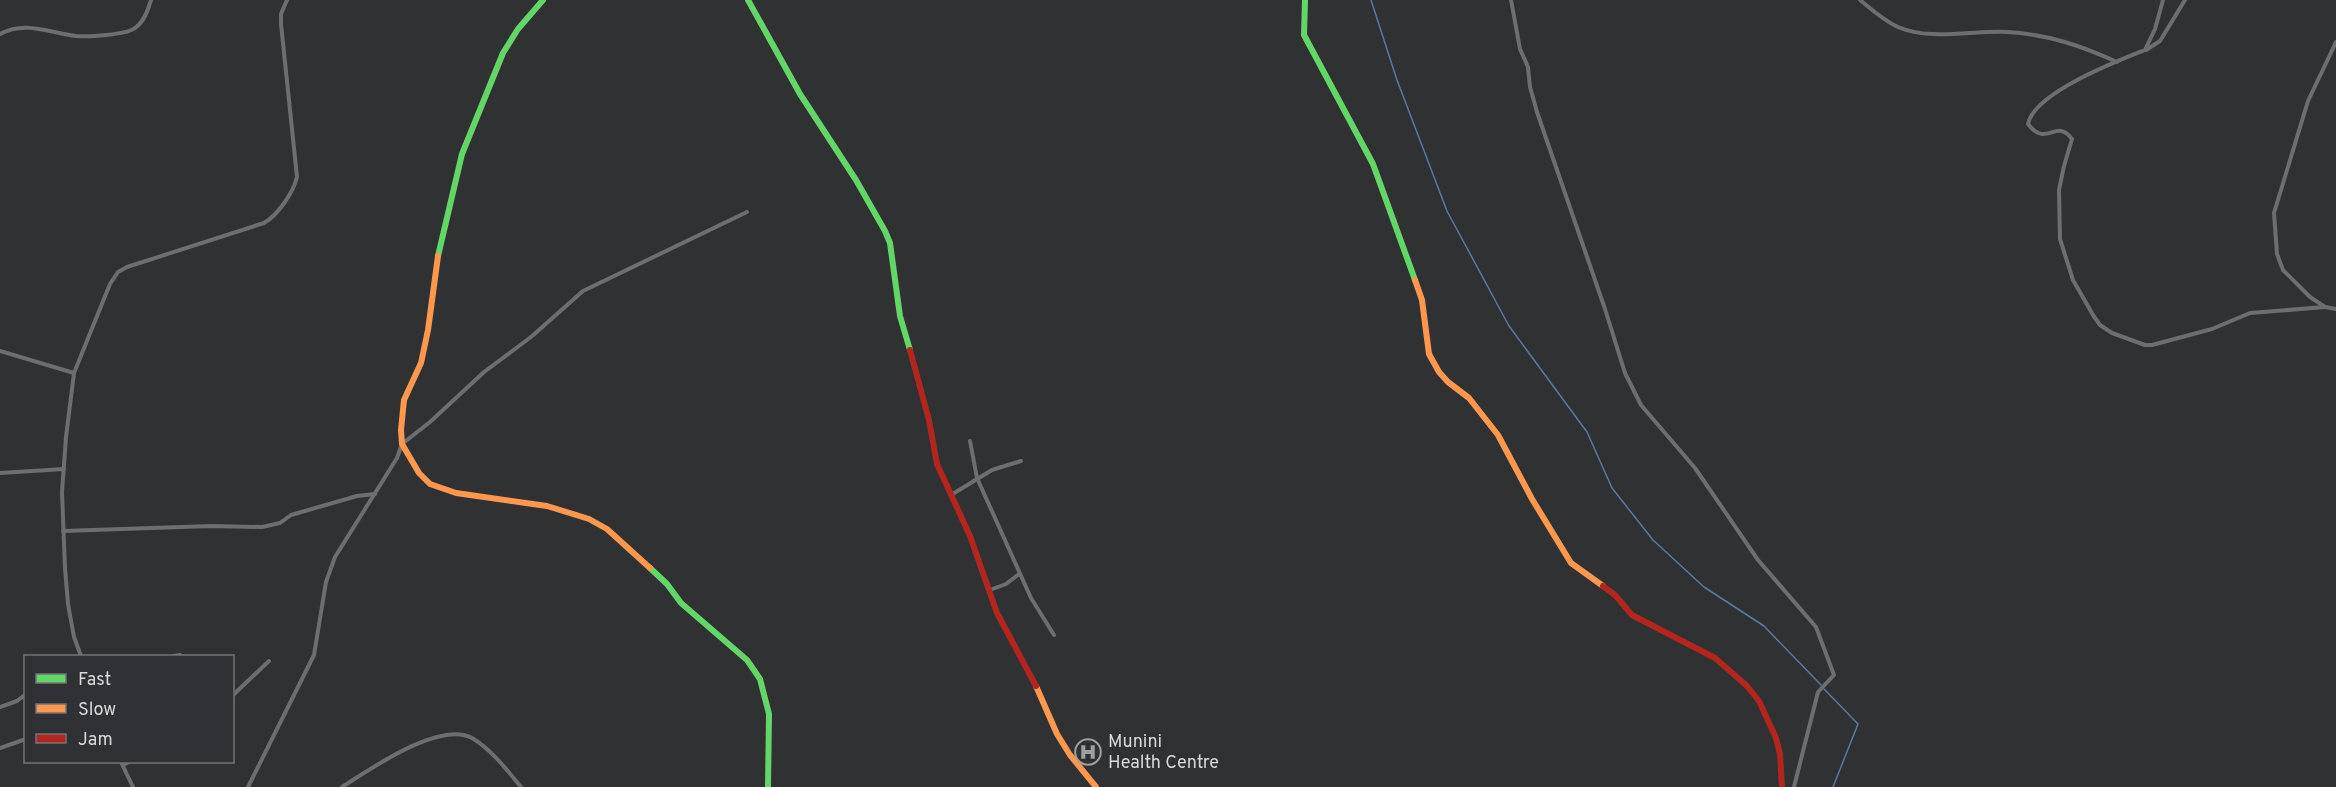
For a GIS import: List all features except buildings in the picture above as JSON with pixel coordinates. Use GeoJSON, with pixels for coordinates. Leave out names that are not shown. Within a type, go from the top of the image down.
{"type":"FeatureCollection","features":[{"type":"Feature","properties":{"kind":"street"},"geometry":{"type":"LineString","coordinates":[[0,34],[13,28],[23,27],[81,36],[130,31],[143,19],[151,0]]}},
{"type":"Feature","properties":{"kind":"street"},"geometry":{"type":"LineString","coordinates":[[80,655],[74,637],[68,604],[63,531],[64,470],[74,373],[110,284],[118,272],[176,249],[264,224],[270,220],[292,189],[297,177],[281,24],[281,14],[287,0]]}},
{"type":"Feature","properties":{"kind":"street"},"geometry":{"type":"LineString","coordinates":[[248,787],[314,656],[326,582],[335,556],[397,458],[402,444],[404,400],[421,363],[428,330],[439,248],[462,154],[503,53],[518,29],[543,0]]}},
{"type":"Feature","properties":{"kind":"street"},"geometry":{"type":"LineString","coordinates":[[748,0],[800,94],[856,180],[885,231],[890,243],[900,316],[927,411],[937,464],[969,536],[997,614],[1036,686],[1057,734],[1070,755],[1096,787]]}},
{"type":"Feature","properties":{"kind":"street"},"geometry":{"type":"LineString","coordinates":[[1305,0],[1304,35],[1373,164],[1422,300],[1429,354],[1439,372],[1469,398],[1498,435],[1571,563],[1615,595],[1632,615],[1715,658],[1747,686],[1758,701],[1776,738],[1780,754],[1782,787]]}},
{"type":"Feature","properties":{"kind":"street"},"geometry":{"type":"LineString","coordinates":[[1511,0],[1520,49],[1528,67],[1530,87],[1537,112],[1625,373],[1641,405],[1695,468],[1758,560],[1816,627],[1831,664],[1834,675],[1818,692],[1794,787]]}},
{"type":"Feature","properties":{"kind":"street"},"geometry":{"type":"LineString","coordinates":[[1860,0],[1898,27],[1949,34],[2008,32],[2049,38],[2085,47],[2117,62]]}},
{"type":"Feature","properties":{"kind":"street"},"geometry":{"type":"LineString","coordinates":[[2145,50],[2155,29],[2163,0]]}},
{"type":"Feature","properties":{"kind":"street"},"geometry":{"type":"LineString","coordinates":[[2185,0],[2160,41],[2145,50],[2074,81],[2035,110],[2029,118],[2028,124],[2037,134],[2043,135],[2062,130],[2072,139],[2059,190],[2060,239],[2073,280],[2100,325],[2112,333],[2145,345],[2205,332],[2250,313],[2325,307],[2336,309]]}},
{"type":"Feature","properties":{"kind":"street"},"geometry":{"type":"LineString","coordinates":[[2325,307],[2295,284],[2283,270],[2277,254],[2274,213],[2308,101],[2336,42]]}},
{"type":"Feature","properties":{"kind":"street"},"geometry":{"type":"LineString","coordinates":[[402,444],[430,422],[484,372],[531,337],[583,291],[747,212]]}},
{"type":"Feature","properties":{"kind":"street"},"geometry":{"type":"LineString","coordinates":[[0,351],[74,373]]}},
{"type":"Feature","properties":{"kind":"street"},"geometry":{"type":"LineString","coordinates":[[970,441],[977,478],[1019,574],[1054,635]]}},
{"type":"Feature","properties":{"kind":"street"},"geometry":{"type":"LineString","coordinates":[[402,444],[419,473],[430,484],[456,493],[547,506],[589,519],[607,529],[644,562],[667,584],[681,603],[747,660],[760,679],[769,714],[768,787]]}},
{"type":"Feature","properties":{"kind":"street"},"geometry":{"type":"LineString","coordinates":[[951,495],[1000,466],[1021,461]]}},
{"type":"Feature","properties":{"kind":"street"},"geometry":{"type":"LineString","coordinates":[[0,473],[64,470]]}},
{"type":"Feature","properties":{"kind":"street"},"geometry":{"type":"LineString","coordinates":[[63,531],[211,526],[262,527],[280,523],[291,515],[357,496],[375,494]]}},
{"type":"Feature","properties":{"kind":"street"},"geometry":{"type":"LineString","coordinates":[[990,590],[1006,584],[1019,574]]}},
{"type":"Feature","properties":{"kind":"street"},"geometry":{"type":"LineString","coordinates":[[234,694],[269,661]]}},
{"type":"Feature","properties":{"kind":"street"},"geometry":{"type":"LineString","coordinates":[[0,707],[17,701],[24,696]]}},
{"type":"Feature","properties":{"kind":"street"},"geometry":{"type":"LineString","coordinates":[[342,787],[376,765],[419,742],[439,736],[457,735],[470,737],[485,748],[521,787]]}},
{"type":"Feature","properties":{"kind":"street"},"geometry":{"type":"LineString","coordinates":[[0,748],[24,740]]}},
{"type":"Feature","properties":{"kind":"street"},"geometry":{"type":"LineString","coordinates":[[122,763],[133,787]]}},
{"type":"Feature","properties":{"kind":"waterway"},"geometry":{"type":"LineString","coordinates":[[1371,0],[1397,80],[1447,211],[1509,326],[1587,432],[1612,488],[1653,540],[1704,587],[1764,626],[1821,685]]}},
{"type":"Feature","properties":{"kind":"waterway"},"geometry":{"type":"LineString","coordinates":[[1824,689],[1858,724],[1833,787]]}},
{"type":"Feature","properties":{"kind":"traffic: fast"},"geometry":{"type":"LineString","coordinates":[[438,256],[462,154],[503,53],[518,29],[543,0]]}},
{"type":"Feature","properties":{"kind":"traffic: fast"},"geometry":{"type":"LineString","coordinates":[[748,0],[800,94],[856,180],[885,231],[890,243],[900,316],[910,350]]}},
{"type":"Feature","properties":{"kind":"traffic: fast"},"geometry":{"type":"LineString","coordinates":[[1305,0],[1304,35],[1373,164],[1415,280]]}},
{"type":"Feature","properties":{"kind":"traffic: fast"},"geometry":{"type":"LineString","coordinates":[[650,568],[667,584],[681,603],[747,660],[760,679],[769,714],[768,787]]}},
{"type":"Feature","properties":{"kind":"traffic: slow"},"geometry":{"type":"LineString","coordinates":[[438,256],[421,363],[404,400],[401,430],[402,444],[419,473],[430,484],[456,493],[547,506],[589,519],[607,529],[650,568]]}},
{"type":"Feature","properties":{"kind":"traffic: slow"},"geometry":{"type":"LineString","coordinates":[[1415,280],[1422,300],[1429,354],[1439,372],[1469,398],[1498,435],[1532,499],[1571,563],[1603,586]]}},
{"type":"Feature","properties":{"kind":"traffic: slow"},"geometry":{"type":"LineString","coordinates":[[1036,686],[1057,734],[1070,755],[1096,787]]}},
{"type":"Feature","properties":{"kind":"traffic: jam"},"geometry":{"type":"LineString","coordinates":[[910,350],[929,420],[937,464],[970,536],[997,613],[1036,686]]}},
{"type":"Feature","properties":{"kind":"traffic: jam"},"geometry":{"type":"LineString","coordinates":[[1603,586],[1615,595],[1632,615],[1715,658],[1747,686],[1759,701],[1776,738],[1780,754],[1782,787]]}},
{"type":"Feature","properties":{"kind":"place","name":"Munini Health Centre"},"geometry":{"type":"Point","coordinates":[1088,752]}}]}
